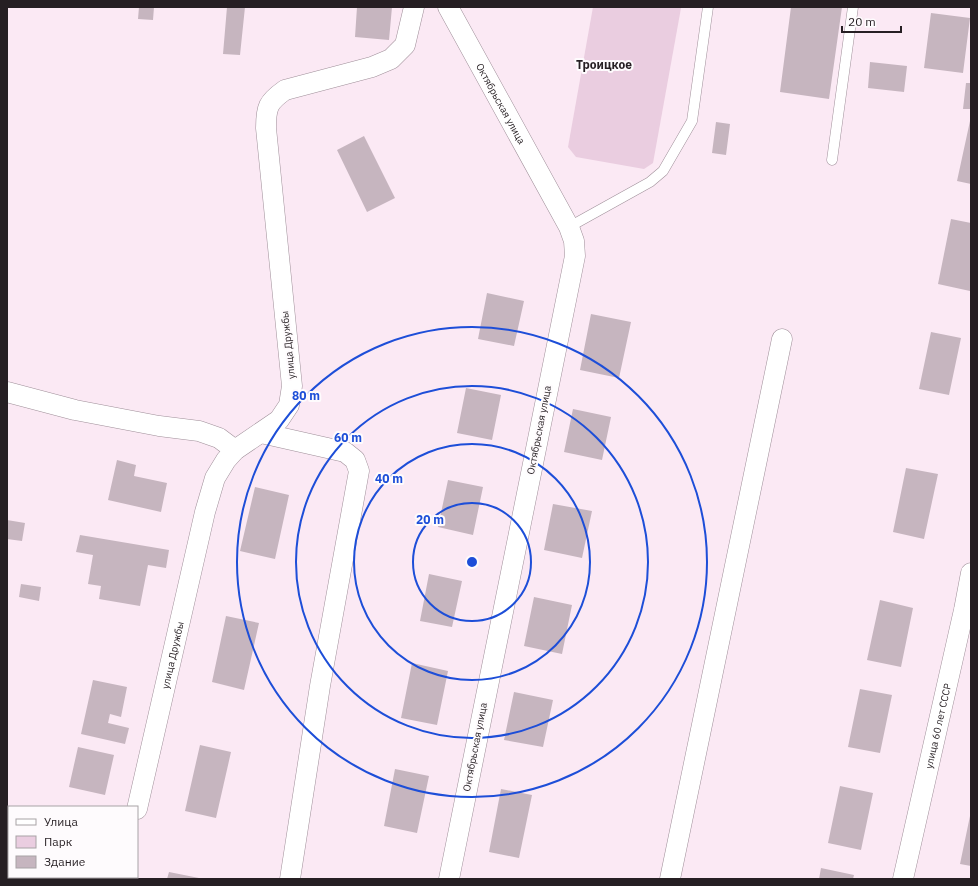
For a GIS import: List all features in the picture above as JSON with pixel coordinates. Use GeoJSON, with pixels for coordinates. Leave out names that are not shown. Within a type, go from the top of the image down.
{"type":"FeatureCollection","features":[{"type":"Feature","properties":{"kind":"street","name":"улица Дружбы"},"geometry":{"type":"LineString","coordinates":[[138,806],[205,512],[215,478],[226,460],[235,450],[279,420],[289,405],[292,386],[266,128],[266,112],[273,98],[285,90],[372,67],[391,59],[405,45],[414,7]]}},
{"type":"Feature","properties":{"kind":"street","name":"Октябрьская улица"},"geometry":{"type":"LineString","coordinates":[[448,7],[569,227],[574,241],[575,256],[449,879]]}},
{"type":"Feature","properties":{"kind":"street"},"geometry":{"type":"LineString","coordinates":[[670,879],[782,339]]}},
{"type":"Feature","properties":{"kind":"street"},"geometry":{"type":"LineString","coordinates":[[7,392],[75,410],[159,426],[199,431],[219,438],[235,450]]}},
{"type":"Feature","properties":{"kind":"street"},"geometry":{"type":"LineString","coordinates":[[261,433],[345,452],[355,460],[359,470],[320,686],[290,879]]}},
{"type":"Feature","properties":{"kind":"street","name":"улица 60 лет СССР"},"geometry":{"type":"LineString","coordinates":[[903,879],[968,610],[971,573]]}},
{"type":"Feature","properties":{"kind":"lane"},"geometry":{"type":"LineString","coordinates":[[569,227],[650,182],[663,171],[692,121],[708,7]]}},
{"type":"Feature","properties":{"kind":"lane"},"geometry":{"type":"LineString","coordinates":[[832,160],[853,7]]}},
{"type":"Feature","properties":{"kind":"green space"},"geometry":{"type":"Polygon","coordinates":[[[593,7],[681,8],[653,163],[644,169],[576,157],[568,147],[593,7]]]}},
{"type":"Feature","properties":{"kind":"building"},"geometry":{"type":"Polygon","coordinates":[[[139,7],[154,7],[153,20],[138,19],[139,7]]]}},
{"type":"Feature","properties":{"kind":"building"},"geometry":{"type":"Polygon","coordinates":[[[227,7],[245,7],[240,55],[223,54],[227,7]]]}},
{"type":"Feature","properties":{"kind":"building"},"geometry":{"type":"Polygon","coordinates":[[[357,7],[392,7],[389,40],[355,37],[357,7]]]}},
{"type":"Feature","properties":{"kind":"building"},"geometry":{"type":"Polygon","coordinates":[[[791,7],[842,7],[829,99],[780,92],[791,7]]]}},
{"type":"Feature","properties":{"kind":"building"},"geometry":{"type":"Polygon","coordinates":[[[931,13],[970,18],[963,73],[924,68],[931,13]]]}},
{"type":"Feature","properties":{"kind":"building"},"geometry":{"type":"Polygon","coordinates":[[[870,62],[907,66],[904,92],[868,88],[870,62]]]}},
{"type":"Feature","properties":{"kind":"building"},"geometry":{"type":"Polygon","coordinates":[[[966,83],[971,83],[971,109],[963,109],[966,83]]]}},
{"type":"Feature","properties":{"kind":"building"},"geometry":{"type":"Polygon","coordinates":[[[971,121],[971,184],[957,181],[971,121]]]}},
{"type":"Feature","properties":{"kind":"building"},"geometry":{"type":"Polygon","coordinates":[[[716,122],[730,124],[726,155],[712,153],[716,122]]]}},
{"type":"Feature","properties":{"kind":"building"},"geometry":{"type":"Polygon","coordinates":[[[364,136],[395,198],[367,212],[337,150],[364,136]]]}},
{"type":"Feature","properties":{"kind":"building"},"geometry":{"type":"Polygon","coordinates":[[[951,219],[971,223],[970,291],[938,284],[951,219]]]}},
{"type":"Feature","properties":{"kind":"building"},"geometry":{"type":"Polygon","coordinates":[[[487,293],[524,301],[514,346],[478,339],[487,293]]]}},
{"type":"Feature","properties":{"kind":"building"},"geometry":{"type":"Polygon","coordinates":[[[591,314],[631,322],[619,378],[580,370],[591,314]]]}},
{"type":"Feature","properties":{"kind":"building"},"geometry":{"type":"Polygon","coordinates":[[[931,332],[961,338],[949,395],[919,389],[931,332]]]}},
{"type":"Feature","properties":{"kind":"building"},"geometry":{"type":"Polygon","coordinates":[[[466,388],[501,395],[492,440],[457,433],[466,388]]]}},
{"type":"Feature","properties":{"kind":"building"},"geometry":{"type":"Polygon","coordinates":[[[573,409],[611,417],[602,460],[564,452],[573,409]]]}},
{"type":"Feature","properties":{"kind":"building"},"geometry":{"type":"Polygon","coordinates":[[[117,460],[136,465],[134,476],[167,483],[161,512],[108,500],[117,460]]]}},
{"type":"Feature","properties":{"kind":"building"},"geometry":{"type":"Polygon","coordinates":[[[906,468],[938,474],[924,539],[893,532],[906,468]]]}},
{"type":"Feature","properties":{"kind":"building"},"geometry":{"type":"Polygon","coordinates":[[[448,480],[483,487],[473,535],[438,527],[448,480]]]}},
{"type":"Feature","properties":{"kind":"building"},"geometry":{"type":"Polygon","coordinates":[[[255,487],[289,495],[275,559],[240,551],[255,487]]]}},
{"type":"Feature","properties":{"kind":"building"},"geometry":{"type":"Polygon","coordinates":[[[553,504],[592,511],[582,558],[544,550],[553,504]]]}},
{"type":"Feature","properties":{"kind":"building"},"geometry":{"type":"Polygon","coordinates":[[[7,520],[25,523],[22,541],[7,539],[7,520]]]}},
{"type":"Feature","properties":{"kind":"building"},"geometry":{"type":"Polygon","coordinates":[[[80,535],[169,550],[166,568],[148,565],[140,606],[99,599],[101,586],[88,584],[93,555],[76,552],[80,535]]]}},
{"type":"Feature","properties":{"kind":"building"},"geometry":{"type":"Polygon","coordinates":[[[429,574],[462,581],[452,627],[420,621],[429,574]]]}},
{"type":"Feature","properties":{"kind":"building"},"geometry":{"type":"Polygon","coordinates":[[[21,584],[41,587],[39,601],[19,597],[21,584]]]}},
{"type":"Feature","properties":{"kind":"building"},"geometry":{"type":"Polygon","coordinates":[[[534,597],[572,605],[562,654],[524,646],[534,597]]]}},
{"type":"Feature","properties":{"kind":"building"},"geometry":{"type":"Polygon","coordinates":[[[880,600],[913,608],[901,667],[867,660],[880,600]]]}},
{"type":"Feature","properties":{"kind":"building"},"geometry":{"type":"Polygon","coordinates":[[[226,616],[259,623],[244,690],[212,682],[226,616]]]}},
{"type":"Feature","properties":{"kind":"building"},"geometry":{"type":"Polygon","coordinates":[[[412,663],[448,671],[437,725],[401,718],[412,663]]]}},
{"type":"Feature","properties":{"kind":"building"},"geometry":{"type":"Polygon","coordinates":[[[93,680],[127,687],[121,717],[110,714],[108,723],[129,728],[125,744],[81,734],[93,680]]]}},
{"type":"Feature","properties":{"kind":"building"},"geometry":{"type":"Polygon","coordinates":[[[860,689],[892,695],[880,753],[848,747],[860,689]]]}},
{"type":"Feature","properties":{"kind":"building"},"geometry":{"type":"Polygon","coordinates":[[[514,692],[553,700],[543,747],[504,740],[514,692]]]}},
{"type":"Feature","properties":{"kind":"building"},"geometry":{"type":"Polygon","coordinates":[[[200,745],[231,752],[216,818],[185,811],[200,745]]]}},
{"type":"Feature","properties":{"kind":"building"},"geometry":{"type":"Polygon","coordinates":[[[78,747],[114,755],[105,795],[69,787],[78,747]]]}},
{"type":"Feature","properties":{"kind":"building"},"geometry":{"type":"Polygon","coordinates":[[[395,769],[429,776],[417,833],[384,826],[395,769]]]}},
{"type":"Feature","properties":{"kind":"building"},"geometry":{"type":"Polygon","coordinates":[[[840,786],[873,793],[861,850],[828,843],[840,786]]]}},
{"type":"Feature","properties":{"kind":"building"},"geometry":{"type":"Polygon","coordinates":[[[501,789],[532,795],[519,858],[489,852],[501,789]]]}},
{"type":"Feature","properties":{"kind":"building"},"geometry":{"type":"Polygon","coordinates":[[[971,816],[971,866],[960,864],[971,816]]]}},
{"type":"Feature","properties":{"kind":"building"},"geometry":{"type":"Polygon","coordinates":[[[821,868],[854,875],[853,879],[819,879],[821,868]]]}},
{"type":"Feature","properties":{"kind":"building"},"geometry":{"type":"Polygon","coordinates":[[[169,872],[199,878],[199,879],[167,879],[169,872]]]}},
{"type":"Feature","properties":{"kind":"district","name":"Троицкое"},"geometry":{"type":"Point","coordinates":[604,64]}}]}
